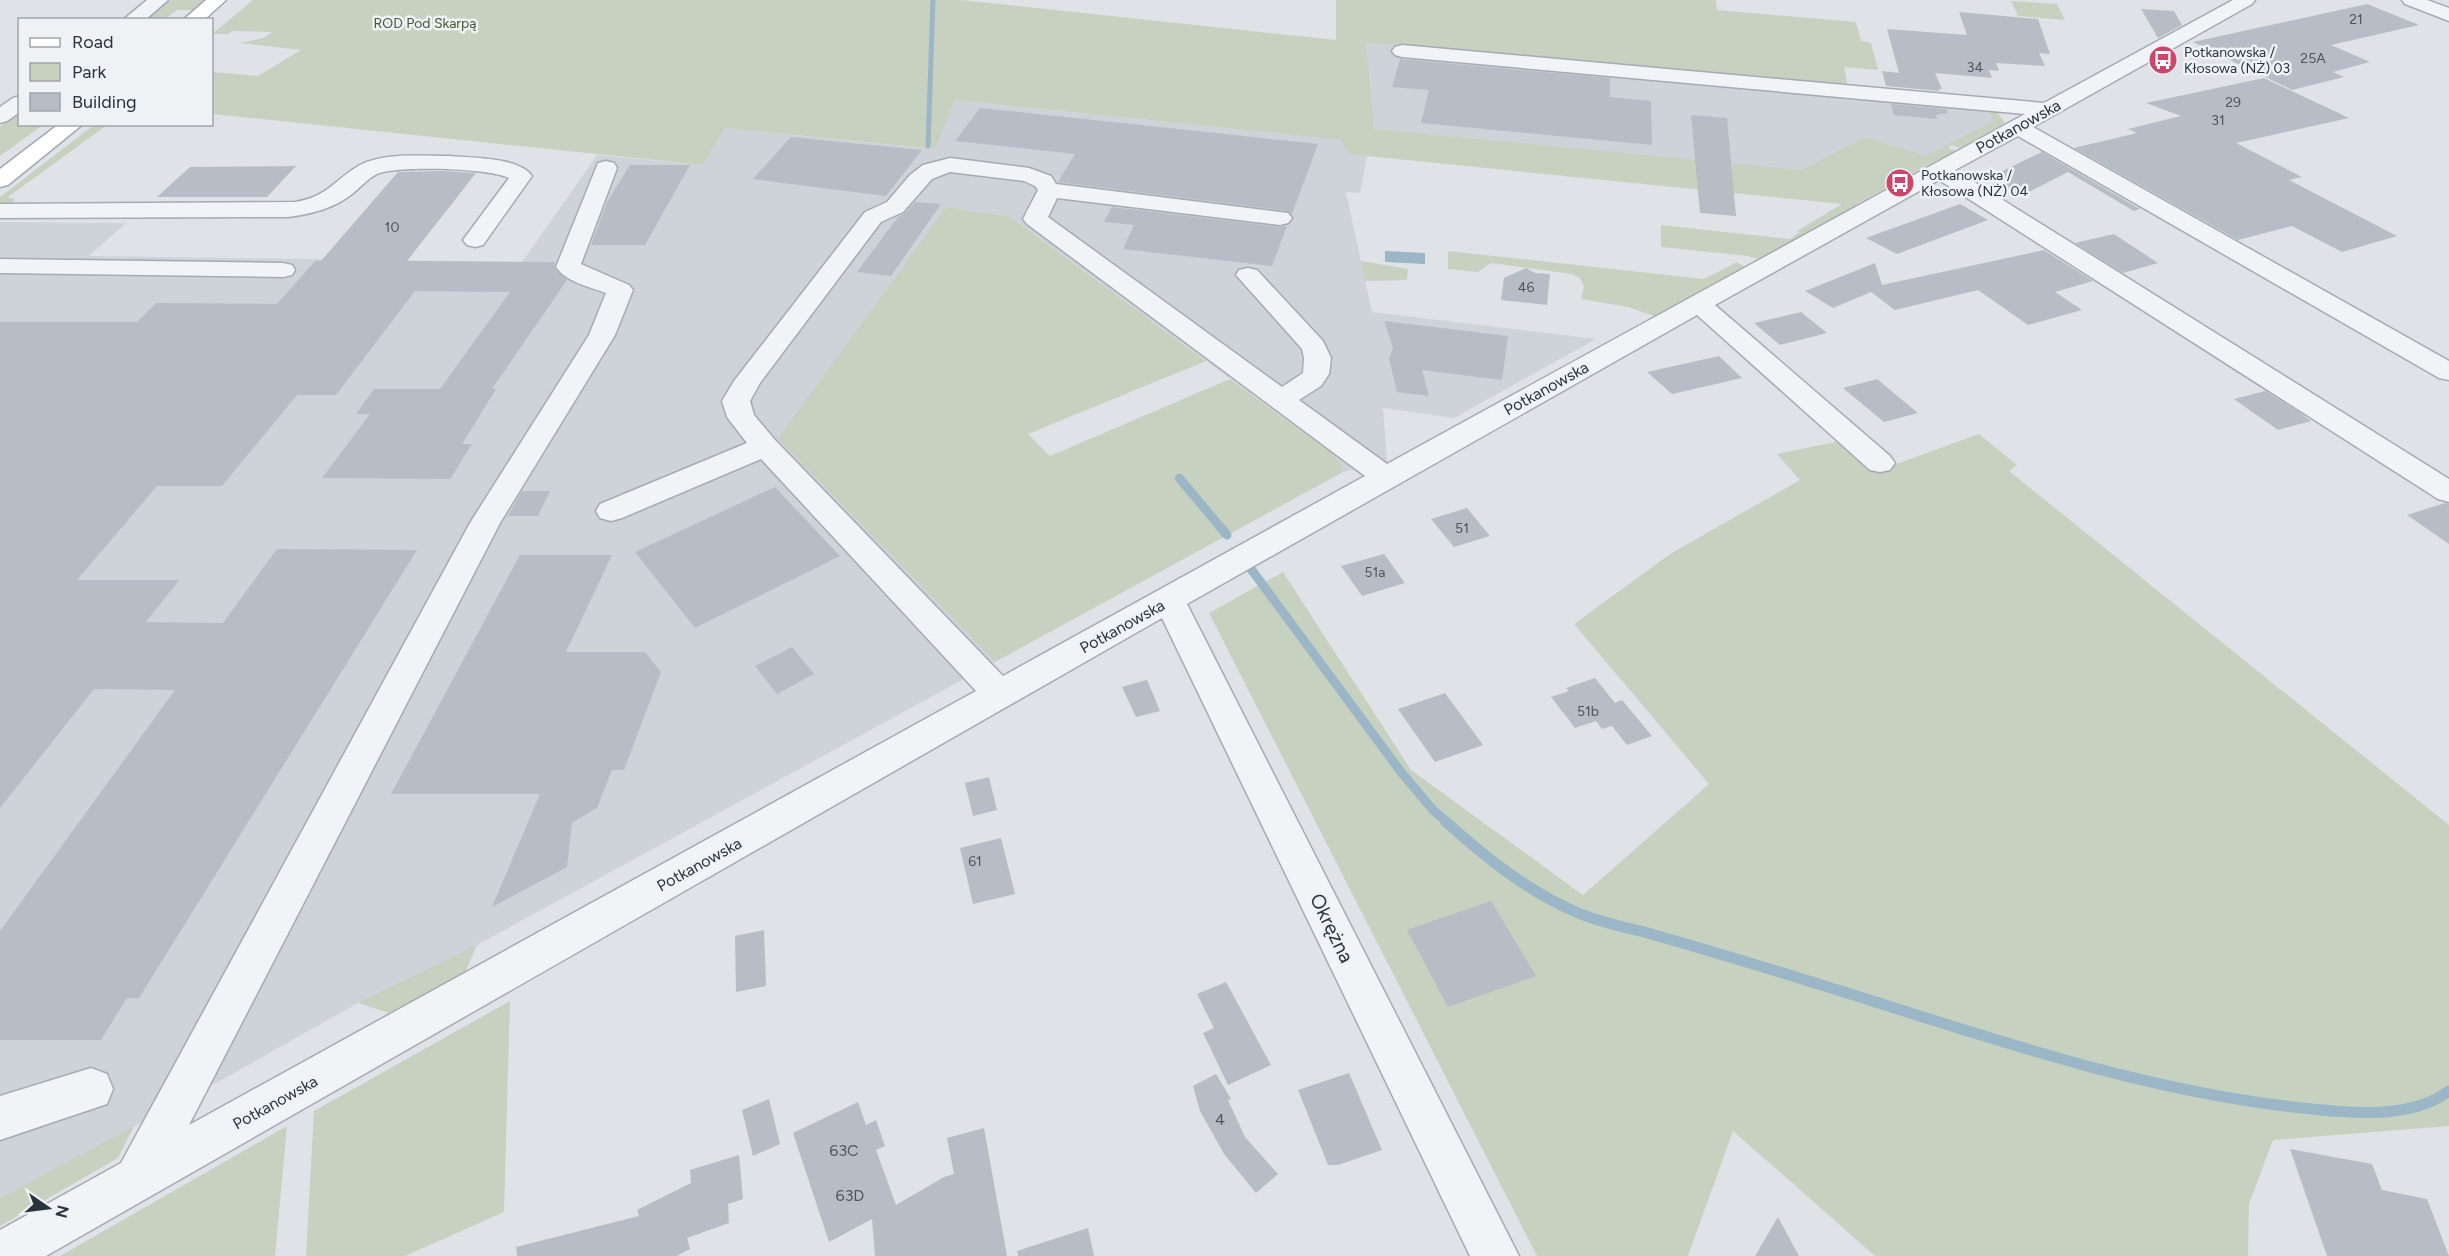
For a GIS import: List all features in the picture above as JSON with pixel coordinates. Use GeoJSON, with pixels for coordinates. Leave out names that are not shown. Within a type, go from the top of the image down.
{"type":"FeatureCollection","features":[{"type":"Feature","properties":{"kind":"main road"},"geometry":{"type":"LineString","coordinates":[[194,18],[217,0]]}},
{"type":"Feature","properties":{"kind":"main road"},"geometry":{"type":"LineString","coordinates":[[212,18],[235,0]]}},
{"type":"Feature","properties":{"kind":"main road"},"geometry":{"type":"LineString","coordinates":[[0,164],[49,126]]}},
{"type":"Feature","properties":{"kind":"main road"},"geometry":{"type":"LineString","coordinates":[[0,180],[70,126]]}},
{"type":"Feature","properties":{"kind":"street"},"geometry":{"type":"LineString","coordinates":[[135,18],[159,0]]}},
{"type":"Feature","properties":{"kind":"street","name":"Potkanowska"},"geometry":{"type":"LineString","coordinates":[[0,1256],[1386,477],[2246,0]]}},
{"type":"Feature","properties":{"kind":"street"},"geometry":{"type":"LineString","coordinates":[[2411,0],[2449,15]]}},
{"type":"Feature","properties":{"kind":"street"},"geometry":{"type":"LineString","coordinates":[[1402,51],[2048,110]]}},
{"type":"Feature","properties":{"kind":"street"},"geometry":{"type":"LineString","coordinates":[[0,101],[18,102]]}},
{"type":"Feature","properties":{"kind":"street"},"geometry":{"type":"LineString","coordinates":[[0,117],[18,104]]}},
{"type":"Feature","properties":{"kind":"street"},"geometry":{"type":"LineString","coordinates":[[2018,127],[2449,372]]}},
{"type":"Feature","properties":{"kind":"street"},"geometry":{"type":"LineString","coordinates":[[0,212],[288,210],[323,202],[345,189],[366,171],[387,165],[488,164],[516,171],[521,176],[518,182],[475,240]]}},
{"type":"Feature","properties":{"kind":"street"},"geometry":{"type":"LineString","coordinates":[[1000,694],[765,446],[741,417],[736,401],[748,381],[873,217],[895,207],[916,181],[937,166],[950,165],[1029,175],[1043,181],[1049,190],[1280,218]]}},
{"type":"Feature","properties":{"kind":"street"},"geometry":{"type":"LineString","coordinates":[[137,1179],[485,523],[602,335],[620,290],[568,267],[606,168]]}},
{"type":"Feature","properties":{"kind":"street"},"geometry":{"type":"LineString","coordinates":[[1939,170],[2449,492]]}},
{"type":"Feature","properties":{"kind":"street"},"geometry":{"type":"LineString","coordinates":[[1049,190],[1035,219],[1386,477]]}},
{"type":"Feature","properties":{"kind":"street"},"geometry":{"type":"LineString","coordinates":[[0,266],[283,270]]}},
{"type":"Feature","properties":{"kind":"street"},"geometry":{"type":"LineString","coordinates":[[1248,275],[1314,347],[1319,358],[1318,372],[1311,382],[1280,399]]}},
{"type":"Feature","properties":{"kind":"street"},"geometry":{"type":"LineString","coordinates":[[1699,304],[1880,463]]}},
{"type":"Feature","properties":{"kind":"street"},"geometry":{"type":"LineString","coordinates":[[611,511],[765,446]]}},
{"type":"Feature","properties":{"kind":"street","name":"Okrężna"},"geometry":{"type":"LineString","coordinates":[[1169,600],[1490,1254]]}},
{"type":"Feature","properties":{"kind":"street"},"geometry":{"type":"LineString","coordinates":[[0,1118],[91,1089]]}},
{"type":"Feature","properties":{"kind":"shaded area"},"geometry":{"type":"Polygon","coordinates":[[[1365,43],[1986,98],[1994,121],[1883,179],[1374,129],[1365,43]]]}},
{"type":"Feature","properties":{"kind":"shaded area"},"geometry":{"type":"Polygon","coordinates":[[[955,100],[1343,140],[1347,154],[1367,156],[1360,193],[1346,192],[1372,312],[1596,339],[1454,418],[1383,408],[1387,462],[1343,472],[1336,456],[1009,216],[946,207],[779,439],[995,662],[444,963],[358,1003],[227,1077],[0,1198],[0,222],[126,223],[89,256],[522,262],[597,155],[703,165],[725,128],[935,149],[955,100]]]}},
{"type":"Feature","properties":{"kind":"green space"},"geometry":{"type":"Polygon","coordinates":[[[171,0],[209,0],[196,10],[177,10],[166,18],[147,18],[171,0]]]}},
{"type":"Feature","properties":{"kind":"green space","name":"ROD Pod Skarpą"},"geometry":{"type":"Polygon","coordinates":[[[253,0],[961,0],[1336,40],[1336,0],[1716,0],[1717,10],[1856,22],[1861,41],[1871,43],[1878,70],[1844,67],[1848,87],[1366,43],[1374,129],[1802,170],[1865,137],[1926,156],[1993,121],[1990,110],[1996,111],[2005,123],[1960,148],[1952,145],[1948,148],[1957,151],[1942,161],[1937,160],[1855,205],[1858,207],[1761,260],[1748,256],[1661,247],[1661,225],[1790,239],[1800,232],[1797,231],[1842,204],[1347,154],[1342,140],[955,100],[935,149],[725,128],[703,165],[213,114],[213,72],[258,76],[301,50],[240,43],[264,38],[272,32],[213,33],[253,0]]]}},
{"type":"Feature","properties":{"kind":"green space"},"geometry":{"type":"Polygon","coordinates":[[[2011,1],[2057,4],[2065,20],[2018,16],[2011,1]]]}},
{"type":"Feature","properties":{"kind":"green space"},"geometry":{"type":"Polygon","coordinates":[[[18,113],[18,126],[42,126],[0,156],[0,127],[18,113]]]}},
{"type":"Feature","properties":{"kind":"green space"},"geometry":{"type":"Polygon","coordinates":[[[93,126],[106,126],[8,197],[15,200],[6,206],[0,206],[0,197],[93,126]]]}},
{"type":"Feature","properties":{"kind":"green space"},"geometry":{"type":"Polygon","coordinates":[[[946,207],[1009,216],[1206,361],[1028,434],[1050,456],[1230,379],[1336,456],[1343,472],[995,662],[778,439],[946,207]]]}},
{"type":"Feature","properties":{"kind":"green space"},"geometry":{"type":"Polygon","coordinates":[[[1448,251],[1704,279],[1737,262],[1746,268],[1657,317],[1628,307],[1581,299],[1584,286],[1580,278],[1572,274],[1491,263],[1478,272],[1448,269],[1448,251]]]}},
{"type":"Feature","properties":{"kind":"green space"},"geometry":{"type":"Polygon","coordinates":[[[1361,261],[1408,269],[1407,280],[1365,281],[1361,261]]]}},
{"type":"Feature","properties":{"kind":"green space"},"geometry":{"type":"Polygon","coordinates":[[[1979,434],[2017,465],[2009,471],[2449,825],[2449,1126],[2273,1140],[2249,1204],[2248,1256],[1875,1256],[1733,1131],[1688,1256],[1537,1256],[1209,613],[1283,572],[1411,770],[1583,895],[1709,784],[1574,624],[1670,554],[1800,480],[1777,454],[1840,441],[1874,472],[1979,434]]]}},
{"type":"Feature","properties":{"kind":"green space"},"geometry":{"type":"Polygon","coordinates":[[[477,945],[464,975],[437,994],[434,989],[389,1013],[358,1003],[477,945]]]}},
{"type":"Feature","properties":{"kind":"green space"},"geometry":{"type":"Polygon","coordinates":[[[510,1001],[504,1212],[405,1256],[306,1256],[314,1111],[510,1001]]]}},
{"type":"Feature","properties":{"kind":"green space"},"geometry":{"type":"Polygon","coordinates":[[[134,1126],[118,1158],[0,1226],[0,1198],[134,1126]]]}},
{"type":"Feature","properties":{"kind":"green space"},"geometry":{"type":"Polygon","coordinates":[[[287,1126],[275,1256],[60,1256],[287,1126]]]}},
{"type":"Feature","properties":{"kind":"water"},"geometry":{"type":"Polygon","coordinates":[[[1385,251],[1425,253],[1425,264],[1385,262],[1385,251]]]}},
{"type":"Feature","properties":{"kind":"building"},"geometry":{"type":"Polygon","coordinates":[[[2367,4],[2419,25],[2331,45],[2370,62],[2333,72],[2344,77],[2292,90],[2193,42],[2367,4]]]}},
{"type":"Feature","properties":{"kind":"building"},"geometry":{"type":"Polygon","coordinates":[[[2141,9],[2174,11],[2182,25],[2158,38],[2141,9]]]}},
{"type":"Feature","properties":{"kind":"building"},"geometry":{"type":"Polygon","coordinates":[[[1959,12],[2038,19],[2050,54],[2039,53],[2045,66],[1996,63],[1999,71],[1989,70],[1992,78],[1935,73],[1942,89],[1939,89],[1940,91],[1886,86],[1882,71],[1899,73],[1887,29],[1967,35],[1959,12]]]}},
{"type":"Feature","properties":{"kind":"building"},"geometry":{"type":"Polygon","coordinates":[[[1400,59],[1610,78],[1610,97],[1651,101],[1652,145],[1421,123],[1429,90],[1392,87],[1400,59]]]}},
{"type":"Feature","properties":{"kind":"building"},"geometry":{"type":"Polygon","coordinates":[[[2264,78],[2349,118],[2236,143],[2302,177],[2289,180],[2397,236],[2342,252],[2292,226],[2238,240],[2074,148],[2137,133],[2128,129],[2181,116],[2146,103],[2264,78]]]}},
{"type":"Feature","properties":{"kind":"building"},"geometry":{"type":"Polygon","coordinates":[[[1891,104],[1946,109],[1948,113],[1936,115],[1937,119],[1894,115],[1891,104]]]}},
{"type":"Feature","properties":{"kind":"building"},"geometry":{"type":"Polygon","coordinates":[[[980,108],[1318,144],[1292,214],[1288,211],[1058,182],[1075,154],[955,141],[980,108]]]}},
{"type":"Feature","properties":{"kind":"building"},"geometry":{"type":"Polygon","coordinates":[[[1691,115],[1727,118],[1736,216],[1700,213],[1691,115]]]}},
{"type":"Feature","properties":{"kind":"building"},"geometry":{"type":"Polygon","coordinates":[[[791,137],[922,150],[886,196],[753,179],[791,137]]]}},
{"type":"Feature","properties":{"kind":"building"},"geometry":{"type":"Polygon","coordinates":[[[2042,152],[2140,209],[2134,211],[2068,172],[2023,195],[1986,179],[2042,152]]]}},
{"type":"Feature","properties":{"kind":"building"},"geometry":{"type":"Polygon","coordinates":[[[630,165],[690,165],[645,245],[591,245],[607,202],[630,165]]]}},
{"type":"Feature","properties":{"kind":"building"},"geometry":{"type":"Polygon","coordinates":[[[296,166],[267,197],[157,197],[190,167],[296,166]]]}},
{"type":"Feature","properties":{"kind":"building"},"geometry":{"type":"Polygon","coordinates":[[[398,172],[476,173],[407,261],[555,262],[554,268],[567,280],[492,389],[496,389],[462,444],[472,444],[450,479],[322,478],[370,414],[356,414],[374,389],[440,389],[510,292],[415,291],[336,395],[297,395],[222,486],[157,486],[77,580],[179,580],[146,622],[223,623],[277,549],[417,550],[139,998],[127,998],[101,1040],[0,1040],[0,931],[175,690],[94,689],[0,808],[0,322],[137,322],[156,303],[277,304],[315,261],[321,261],[398,172]]]}},
{"type":"Feature","properties":{"kind":"building"},"geometry":{"type":"Polygon","coordinates":[[[915,202],[941,204],[891,276],[857,272],[898,217],[915,202]]]}},
{"type":"Feature","properties":{"kind":"building"},"geometry":{"type":"Polygon","coordinates":[[[1960,204],[1988,220],[1897,254],[1866,238],[1960,204]]]}},
{"type":"Feature","properties":{"kind":"building"},"geometry":{"type":"Polygon","coordinates":[[[1112,207],[1287,226],[1272,266],[1123,249],[1134,225],[1104,222],[1112,207]]]}},
{"type":"Feature","properties":{"kind":"building"},"geometry":{"type":"Polygon","coordinates":[[[2114,234],[2158,263],[2123,273],[2075,243],[2114,234]]]}},
{"type":"Feature","properties":{"kind":"building"},"geometry":{"type":"Polygon","coordinates":[[[2044,250],[2093,281],[2055,292],[2082,310],[2028,325],[1978,290],[1895,310],[1871,292],[1833,308],[1805,291],[1875,263],[1882,285],[2044,250]]]}},
{"type":"Feature","properties":{"kind":"building"},"geometry":{"type":"Polygon","coordinates":[[[1526,268],[1535,273],[1550,274],[1547,305],[1501,300],[1504,278],[1526,268]]]}},
{"type":"Feature","properties":{"kind":"building"},"geometry":{"type":"Polygon","coordinates":[[[1801,312],[1827,333],[1780,345],[1754,323],[1801,312]]]}},
{"type":"Feature","properties":{"kind":"building"},"geometry":{"type":"Polygon","coordinates":[[[1384,321],[1508,336],[1502,380],[1422,370],[1429,396],[1397,392],[1389,359],[1393,348],[1384,321]]]}},
{"type":"Feature","properties":{"kind":"building"},"geometry":{"type":"Polygon","coordinates":[[[1719,356],[1742,378],[1672,394],[1647,372],[1719,356]]]}},
{"type":"Feature","properties":{"kind":"building"},"geometry":{"type":"Polygon","coordinates":[[[1877,379],[1918,413],[1884,422],[1843,388],[1877,379]]]}},
{"type":"Feature","properties":{"kind":"building"},"geometry":{"type":"Polygon","coordinates":[[[2265,391],[2311,421],[2278,430],[2234,399],[2265,391]]]}},
{"type":"Feature","properties":{"kind":"building"},"geometry":{"type":"Polygon","coordinates":[[[775,487],[840,556],[695,628],[635,552],[775,487]]]}},
{"type":"Feature","properties":{"kind":"building"},"geometry":{"type":"Polygon","coordinates":[[[522,491],[550,491],[538,516],[508,516],[522,491]]]}},
{"type":"Feature","properties":{"kind":"building"},"geometry":{"type":"Polygon","coordinates":[[[2445,503],[2449,504],[2449,544],[2407,515],[2445,503]]]}},
{"type":"Feature","properties":{"kind":"building"},"geometry":{"type":"Polygon","coordinates":[[[1467,508],[1490,536],[1454,547],[1431,519],[1467,508]]]}},
{"type":"Feature","properties":{"kind":"building"},"geometry":{"type":"Polygon","coordinates":[[[1384,554],[1405,583],[1362,596],[1341,566],[1384,554]]]}},
{"type":"Feature","properties":{"kind":"building"},"geometry":{"type":"Polygon","coordinates":[[[520,555],[612,555],[566,652],[645,652],[661,672],[624,770],[612,770],[597,808],[572,823],[567,867],[492,907],[540,794],[391,794],[520,555]]]}},
{"type":"Feature","properties":{"kind":"building"},"geometry":{"type":"Polygon","coordinates":[[[792,647],[814,674],[777,694],[755,666],[792,647]]]}},
{"type":"Feature","properties":{"kind":"building"},"geometry":{"type":"Polygon","coordinates":[[[1595,678],[1615,703],[1622,700],[1652,736],[1627,745],[1612,726],[1602,729],[1596,721],[1575,728],[1551,697],[1569,691],[1566,688],[1595,678]]]}},
{"type":"Feature","properties":{"kind":"building"},"geometry":{"type":"Polygon","coordinates":[[[1147,680],[1160,711],[1136,717],[1122,687],[1147,680]]]}},
{"type":"Feature","properties":{"kind":"building"},"geometry":{"type":"Polygon","coordinates":[[[1445,693],[1483,745],[1435,762],[1398,709],[1445,693]]]}},
{"type":"Feature","properties":{"kind":"building"},"geometry":{"type":"Polygon","coordinates":[[[989,777],[997,810],[973,816],[965,783],[989,777]]]}},
{"type":"Feature","properties":{"kind":"building"},"geometry":{"type":"Polygon","coordinates":[[[1001,838],[1015,894],[973,904],[960,848],[1001,838]]]}},
{"type":"Feature","properties":{"kind":"building"},"geometry":{"type":"Polygon","coordinates":[[[1491,901],[1536,976],[1448,1007],[1407,930],[1491,901]]]}},
{"type":"Feature","properties":{"kind":"building"},"geometry":{"type":"Polygon","coordinates":[[[764,930],[766,986],[736,992],[735,936],[764,930]]]}},
{"type":"Feature","properties":{"kind":"building"},"geometry":{"type":"Polygon","coordinates":[[[1226,982],[1271,1065],[1228,1085],[1203,1033],[1214,1028],[1197,994],[1226,982]]]}},
{"type":"Feature","properties":{"kind":"building"},"geometry":{"type":"Polygon","coordinates":[[[1349,1073],[1382,1150],[1338,1165],[1328,1165],[1298,1090],[1349,1073]]]}},
{"type":"Feature","properties":{"kind":"building"},"geometry":{"type":"Polygon","coordinates":[[[1216,1074],[1231,1099],[1228,1100],[1245,1137],[1278,1174],[1256,1193],[1224,1154],[1200,1111],[1193,1086],[1216,1074]]]}},
{"type":"Feature","properties":{"kind":"building"},"geometry":{"type":"Polygon","coordinates":[[[769,1099],[780,1144],[753,1156],[742,1110],[769,1099]]]}},
{"type":"Feature","properties":{"kind":"building"},"geometry":{"type":"Polygon","coordinates":[[[858,1102],[866,1125],[876,1120],[885,1146],[876,1150],[896,1205],[944,1177],[954,1174],[947,1138],[984,1128],[1007,1256],[875,1256],[872,1219],[829,1242],[793,1133],[858,1102]]]}},
{"type":"Feature","properties":{"kind":"building"},"geometry":{"type":"Polygon","coordinates":[[[2290,1149],[2372,1164],[2382,1190],[2427,1199],[2449,1256],[2327,1256],[2290,1149]]]}},
{"type":"Feature","properties":{"kind":"building"},"geometry":{"type":"Polygon","coordinates":[[[739,1155],[743,1199],[728,1204],[729,1223],[687,1238],[690,1249],[677,1256],[517,1256],[516,1247],[639,1216],[637,1210],[691,1183],[690,1170],[739,1155]]]}},
{"type":"Feature","properties":{"kind":"building"},"geometry":{"type":"Polygon","coordinates":[[[1778,1217],[1799,1256],[1755,1256],[1778,1217]]]}},
{"type":"Feature","properties":{"kind":"building"},"geometry":{"type":"Polygon","coordinates":[[[1088,1228],[1094,1256],[1018,1256],[1017,1251],[1088,1228]]]}},
{"type":"Feature","properties":{"kind":"waterway"},"geometry":{"type":"LineString","coordinates":[[928,146],[933,0]]}},
{"type":"Feature","properties":{"kind":"waterway"},"geometry":{"type":"LineString","coordinates":[[1180,479],[1227,535]]}},
{"type":"Feature","properties":{"kind":"waterway"},"geometry":{"type":"LineString","coordinates":[[1251,569],[1401,772],[1433,810],[1447,822]]}},
{"type":"Feature","properties":{"kind":"waterway"},"geometry":{"type":"LineString","coordinates":[[1445,821],[1491,860],[1523,883],[1584,916],[1744,961],[1984,1036],[2106,1071],[2230,1098],[2332,1111],[2395,1111],[2433,1101],[2449,1091]]}},
{"type":"Feature","properties":{"kind":"place","name":"Potkanowska / Kłosowa (NŻ) 03"},"geometry":{"type":"Point","coordinates":[2163,60]}},
{"type":"Feature","properties":{"kind":"place","name":"Potkanowska / Kłosowa (NŻ) 04"},"geometry":{"type":"Point","coordinates":[1900,183]}}]}
